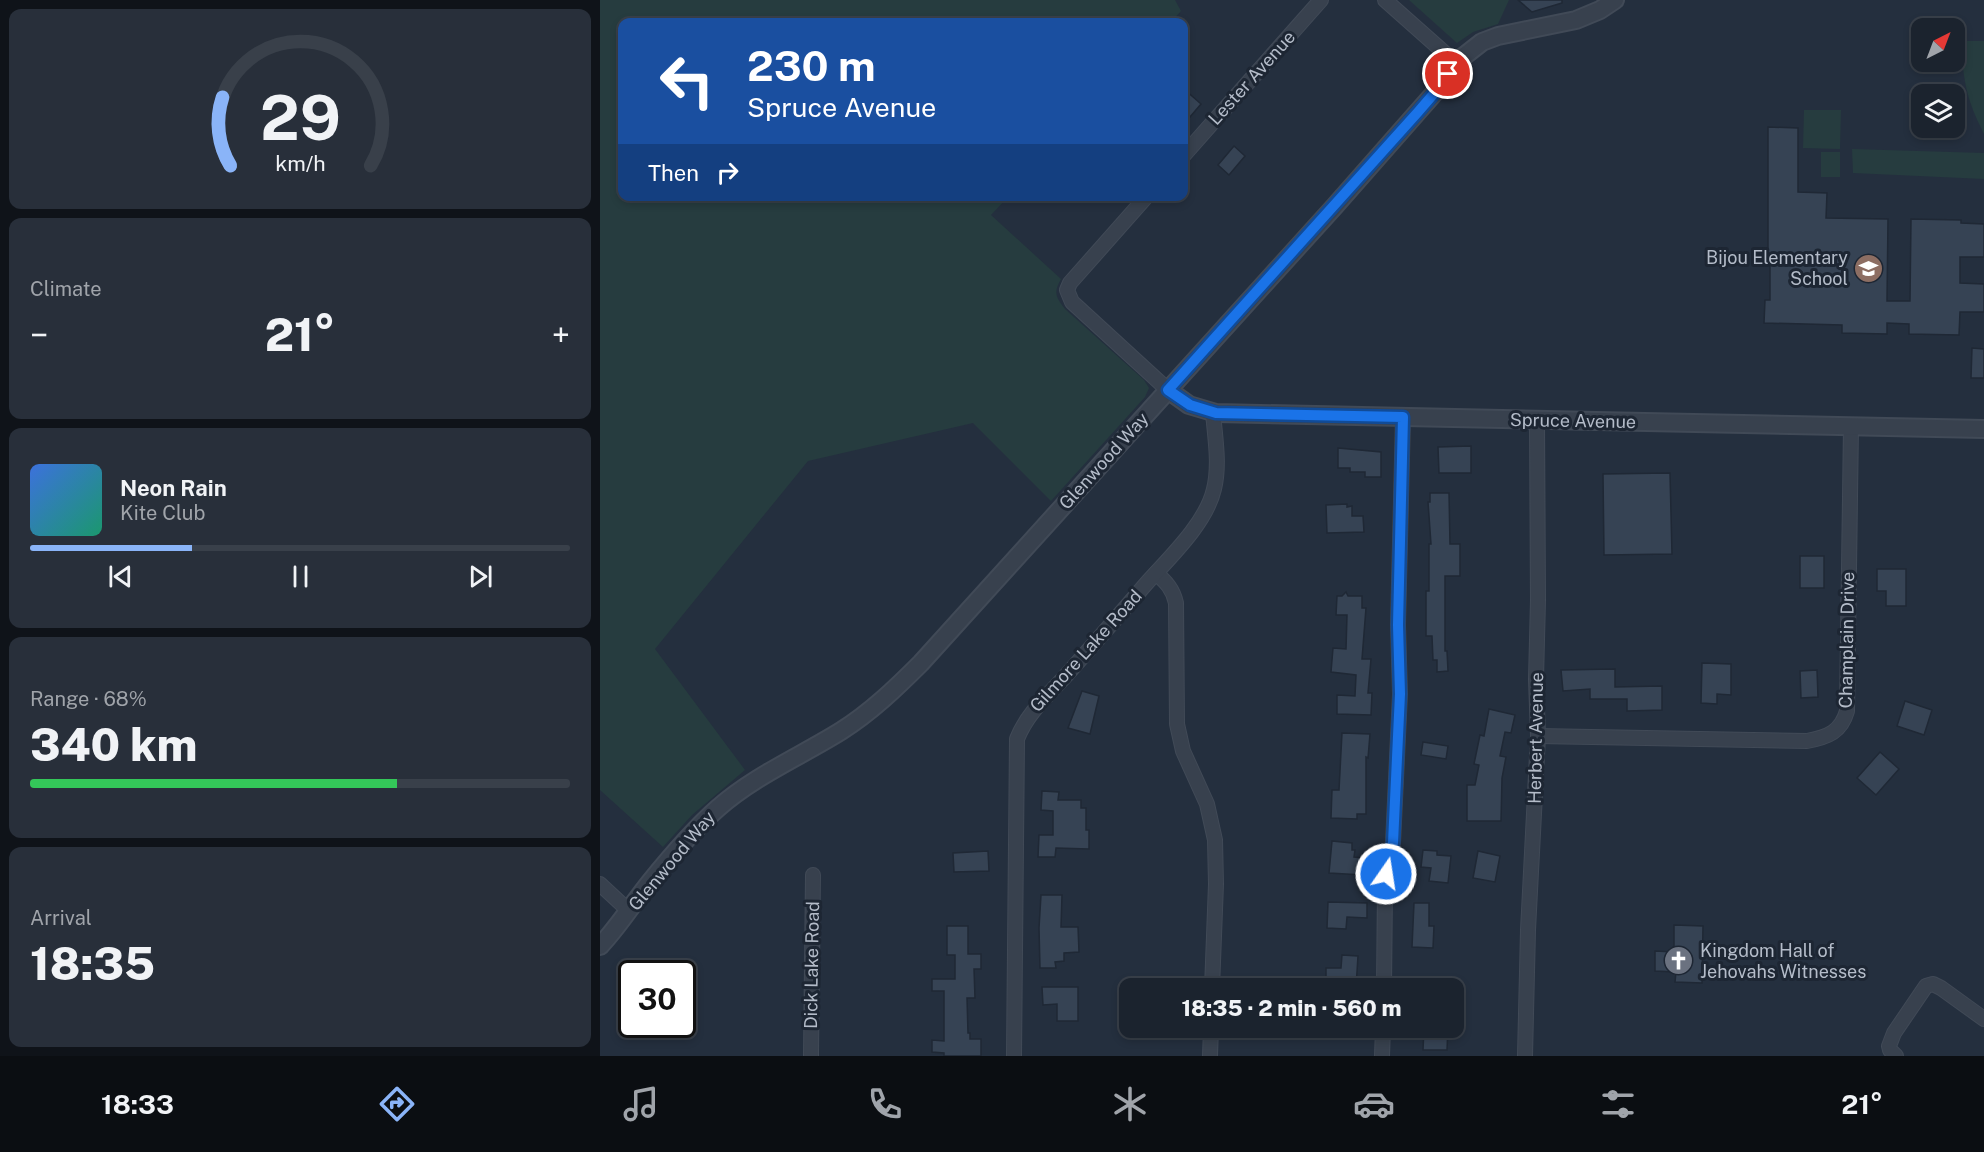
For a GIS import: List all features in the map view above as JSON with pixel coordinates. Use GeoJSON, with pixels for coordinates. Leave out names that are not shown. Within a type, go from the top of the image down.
{"type":"FeatureCollection","features":[{"type":"Feature","properties":{"kind":"street","name":"Lester Avenue"},"geometry":{"type":"LineString","coordinates":[[1188,150],[1321,0]]}},
{"type":"Feature","properties":{"kind":"street"},"geometry":{"type":"LineString","coordinates":[[1385,0],[1456,63]]}},
{"type":"Feature","properties":{"kind":"street","name":"Glenwood Way"},"geometry":{"type":"LineString","coordinates":[[600,946],[649,883],[718,808],[738,791],[843,730],[895,689],[921,663],[1418,112],[1469,50],[1498,36],[1575,20],[1600,10],[1616,0]]}},
{"type":"Feature","properties":{"kind":"street"},"geometry":{"type":"LineString","coordinates":[[1143,201],[1070,283],[1067,290],[1068,295],[1079,309],[1168,390]]}},
{"type":"Feature","properties":{"kind":"street","name":"Spruce Avenue"},"geometry":{"type":"LineString","coordinates":[[1168,390],[1190,405],[1213,412],[1984,429]]}},
{"type":"Feature","properties":{"kind":"street","name":"Gilmore Lake Road"},"geometry":{"type":"LineString","coordinates":[[1014,1056],[1017,739],[1029,716],[1070,672],[1198,523],[1214,490],[1217,452],[1213,412]]}},
{"type":"Feature","properties":{"kind":"street"},"geometry":{"type":"LineString","coordinates":[[1383,978],[1385,887],[1393,843],[1400,694],[1398,625],[1403,417]]}},
{"type":"Feature","properties":{"kind":"street","name":"Herbert Avenue"},"geometry":{"type":"LineString","coordinates":[[1525,1056],[1528,930],[1538,736],[1536,679],[1537,420]]}},
{"type":"Feature","properties":{"kind":"street","name":"Champlain Drive"},"geometry":{"type":"LineString","coordinates":[[1538,736],[1807,741],[1835,732],[1844,720],[1847,711],[1851,426]]}},
{"type":"Feature","properties":{"kind":"street"},"geometry":{"type":"LineString","coordinates":[[1156,573],[1174,593],[1177,724],[1183,751],[1207,804],[1215,840],[1216,884],[1212,978]]}},
{"type":"Feature","properties":{"kind":"street","name":"Dick Lake Road"},"geometry":{"type":"LineString","coordinates":[[811,1056],[813,875]]}},
{"type":"Feature","properties":{"kind":"street"},"geometry":{"type":"LineString","coordinates":[[600,884],[629,911]]}},
{"type":"Feature","properties":{"kind":"street"},"geometry":{"type":"LineString","coordinates":[[1893,1051],[1894,1033],[1926,986],[1933,984],[1941,988],[1984,1019]]}},
{"type":"Feature","properties":{"kind":"street"},"geometry":{"type":"LineString","coordinates":[[1210,1056],[1211,1038]]}},
{"type":"Feature","properties":{"kind":"street"},"geometry":{"type":"LineString","coordinates":[[1382,1056],[1383,1038]]}},
{"type":"Feature","properties":{"kind":"green space"},"geometry":{"type":"Polygon","coordinates":[[[600,0],[1175,0],[1181,11],[1175,18],[618,18],[618,201],[1004,201],[991,215],[1061,279],[1057,295],[1065,309],[1144,380],[1149,388],[1145,397],[1051,501],[973,423],[808,461],[655,649],[745,770],[692,815],[663,847],[600,790],[600,0]]]}},
{"type":"Feature","properties":{"kind":"green space"},"geometry":{"type":"Polygon","coordinates":[[[1409,0],[1509,0],[1498,24],[1473,32],[1457,43],[1409,0]]]}},
{"type":"Feature","properties":{"kind":"green space"},"geometry":{"type":"Polygon","coordinates":[[[1965,41],[1984,41],[1984,134],[1966,89],[1964,72],[1965,41]]]}},
{"type":"Feature","properties":{"kind":"green space"},"geometry":{"type":"Polygon","coordinates":[[[1804,110],[1841,110],[1840,149],[1803,148],[1804,110]]]}},
{"type":"Feature","properties":{"kind":"green space"},"geometry":{"type":"Polygon","coordinates":[[[1852,149],[1984,153],[1984,179],[1853,173],[1852,149]]]}},
{"type":"Feature","properties":{"kind":"green space"},"geometry":{"type":"Polygon","coordinates":[[[1821,152],[1840,152],[1840,177],[1821,177],[1821,152]]]}},
{"type":"Feature","properties":{"kind":"building"},"geometry":{"type":"Polygon","coordinates":[[[1518,0],[1562,0],[1562,3],[1532,12],[1518,0]]]}},
{"type":"Feature","properties":{"kind":"building"},"geometry":{"type":"Polygon","coordinates":[[[1188,93],[1201,104],[1188,119],[1188,93]]]}},
{"type":"Feature","properties":{"kind":"building"},"geometry":{"type":"Polygon","coordinates":[[[1768,127],[1798,128],[1798,192],[1827,193],[1826,218],[1888,219],[1887,301],[1910,301],[1911,219],[1961,220],[1961,223],[1984,224],[1984,257],[1960,257],[1960,283],[1984,284],[1984,312],[1960,312],[1959,335],[1909,334],[1909,324],[1887,323],[1887,334],[1842,333],[1842,325],[1764,323],[1765,300],[1770,300],[1768,127]]]}},
{"type":"Feature","properties":{"kind":"building"},"geometry":{"type":"Polygon","coordinates":[[[1234,146],[1245,156],[1229,175],[1218,165],[1234,146]]]}},
{"type":"Feature","properties":{"kind":"building"},"geometry":{"type":"Polygon","coordinates":[[[1972,348],[1984,349],[1984,378],[1971,378],[1972,348]]]}},
{"type":"Feature","properties":{"kind":"building"},"geometry":{"type":"Polygon","coordinates":[[[1471,446],[1471,473],[1439,473],[1438,447],[1471,446]]]}},
{"type":"Feature","properties":{"kind":"building"},"geometry":{"type":"Polygon","coordinates":[[[1338,448],[1381,452],[1381,477],[1365,477],[1365,472],[1350,472],[1350,468],[1338,468],[1338,448]]]}},
{"type":"Feature","properties":{"kind":"building"},"geometry":{"type":"Polygon","coordinates":[[[1670,473],[1672,554],[1604,555],[1603,474],[1670,473]]]}},
{"type":"Feature","properties":{"kind":"building"},"geometry":{"type":"Polygon","coordinates":[[[1430,493],[1449,493],[1450,544],[1460,544],[1460,576],[1445,576],[1445,651],[1447,651],[1448,671],[1437,672],[1437,660],[1433,660],[1432,636],[1426,636],[1426,591],[1429,591],[1429,544],[1431,544],[1428,502],[1430,502],[1430,493]]]}},
{"type":"Feature","properties":{"kind":"building"},"geometry":{"type":"Polygon","coordinates":[[[1347,504],[1347,507],[1352,506],[1352,516],[1363,516],[1364,532],[1327,533],[1326,505],[1347,504]]]}},
{"type":"Feature","properties":{"kind":"building"},"geometry":{"type":"Polygon","coordinates":[[[1800,556],[1824,556],[1824,588],[1800,588],[1800,556]]]}},
{"type":"Feature","properties":{"kind":"building"},"geometry":{"type":"Polygon","coordinates":[[[1877,569],[1906,569],[1906,606],[1886,606],[1886,591],[1877,591],[1877,569]]]}},
{"type":"Feature","properties":{"kind":"building"},"geometry":{"type":"Polygon","coordinates":[[[1346,592],[1348,596],[1362,596],[1362,608],[1366,608],[1362,659],[1371,659],[1368,693],[1372,693],[1371,715],[1337,714],[1337,695],[1355,696],[1356,675],[1331,672],[1333,648],[1346,649],[1347,615],[1336,615],[1337,596],[1342,596],[1346,592]]]}},
{"type":"Feature","properties":{"kind":"building"},"geometry":{"type":"Polygon","coordinates":[[[1702,663],[1731,664],[1731,695],[1717,694],[1717,704],[1701,703],[1702,663]]]}},
{"type":"Feature","properties":{"kind":"building"},"geometry":{"type":"Polygon","coordinates":[[[1615,669],[1615,687],[1662,686],[1662,710],[1627,711],[1627,699],[1590,699],[1590,689],[1563,691],[1561,670],[1615,669]]]}},
{"type":"Feature","properties":{"kind":"building"},"geometry":{"type":"Polygon","coordinates":[[[1817,670],[1818,697],[1801,698],[1800,671],[1817,670]]]}},
{"type":"Feature","properties":{"kind":"building"},"geometry":{"type":"Polygon","coordinates":[[[1082,691],[1099,696],[1090,734],[1068,728],[1082,691]]]}},
{"type":"Feature","properties":{"kind":"building"},"geometry":{"type":"Polygon","coordinates":[[[1905,701],[1932,710],[1924,735],[1897,726],[1905,701]]]}},
{"type":"Feature","properties":{"kind":"building"},"geometry":{"type":"Polygon","coordinates":[[[1489,709],[1515,715],[1511,733],[1505,732],[1500,756],[1506,757],[1502,778],[1501,821],[1467,821],[1467,785],[1475,785],[1479,765],[1474,764],[1480,735],[1484,736],[1489,709]]]}},
{"type":"Feature","properties":{"kind":"building"},"geometry":{"type":"Polygon","coordinates":[[[1342,733],[1370,734],[1368,758],[1366,757],[1366,814],[1357,814],[1357,819],[1331,818],[1332,790],[1339,790],[1342,733]]]}},
{"type":"Feature","properties":{"kind":"building"},"geometry":{"type":"Polygon","coordinates":[[[1423,742],[1448,746],[1446,759],[1421,755],[1423,742]]]}},
{"type":"Feature","properties":{"kind":"building"},"geometry":{"type":"Polygon","coordinates":[[[1880,752],[1899,769],[1876,795],[1857,778],[1880,752]]]}},
{"type":"Feature","properties":{"kind":"building"},"geometry":{"type":"Polygon","coordinates":[[[1042,791],[1059,792],[1058,800],[1081,800],[1081,808],[1086,808],[1089,849],[1056,848],[1055,857],[1038,857],[1039,835],[1053,835],[1053,811],[1041,810],[1042,791]]]}},
{"type":"Feature","properties":{"kind":"building"},"geometry":{"type":"Polygon","coordinates":[[[1332,841],[1352,843],[1352,850],[1355,850],[1354,857],[1364,858],[1363,875],[1329,873],[1332,841]]]}},
{"type":"Feature","properties":{"kind":"building"},"geometry":{"type":"Polygon","coordinates":[[[1423,850],[1437,851],[1437,855],[1451,856],[1448,883],[1429,881],[1431,868],[1421,867],[1423,850]]]}},
{"type":"Feature","properties":{"kind":"building"},"geometry":{"type":"Polygon","coordinates":[[[988,851],[989,871],[954,872],[953,853],[988,851]]]}},
{"type":"Feature","properties":{"kind":"building"},"geometry":{"type":"Polygon","coordinates":[[[1478,851],[1500,856],[1495,882],[1473,878],[1478,851]]]}},
{"type":"Feature","properties":{"kind":"building"},"geometry":{"type":"Polygon","coordinates":[[[1041,895],[1062,895],[1061,927],[1078,927],[1079,952],[1064,953],[1064,961],[1055,962],[1056,968],[1040,968],[1041,895]]]}},
{"type":"Feature","properties":{"kind":"building"},"geometry":{"type":"Polygon","coordinates":[[[1328,902],[1367,903],[1367,918],[1347,917],[1346,929],[1327,928],[1328,902]]]}},
{"type":"Feature","properties":{"kind":"building"},"geometry":{"type":"Polygon","coordinates":[[[1414,903],[1429,903],[1429,926],[1434,926],[1433,948],[1412,947],[1414,903]]]}},
{"type":"Feature","properties":{"kind":"building","name":"Kingdom Hall of Jehovahs Witnesses"},"geometry":{"type":"Polygon","coordinates":[[[1674,925],[1703,926],[1702,983],[1675,982],[1676,972],[1655,971],[1655,951],[1674,952],[1674,925]]]}},
{"type":"Feature","properties":{"kind":"building"},"geometry":{"type":"Polygon","coordinates":[[[947,926],[968,926],[968,954],[981,954],[981,969],[974,969],[975,998],[967,998],[968,1033],[970,1033],[970,1039],[981,1039],[981,1056],[944,1056],[944,1053],[932,1052],[932,1040],[944,1041],[944,991],[932,991],[932,979],[955,979],[955,955],[947,955],[947,926]]]}},
{"type":"Feature","properties":{"kind":"building"},"geometry":{"type":"Polygon","coordinates":[[[1342,955],[1358,956],[1357,978],[1326,978],[1326,968],[1341,968],[1342,955]]]}},
{"type":"Feature","properties":{"kind":"building"},"geometry":{"type":"Polygon","coordinates":[[[1042,987],[1078,987],[1078,1021],[1057,1021],[1057,1004],[1043,1005],[1042,987]]]}},
{"type":"Feature","properties":{"kind":"building"},"geometry":{"type":"Polygon","coordinates":[[[1424,1038],[1448,1038],[1447,1050],[1423,1050],[1424,1038]]]}},
{"type":"Feature","properties":{"kind":"place","name":"Bijou Elementary School"},"geometry":{"type":"Point","coordinates":[1869,268]}},
{"type":"Feature","properties":{"kind":"place","name":"Kingdom Hall of Jehovahs Witnesses"},"geometry":{"type":"Point","coordinates":[1679,961]}},
{"type":"Feature","properties":{"kind":"route"},"geometry":{"type":"LineString","coordinates":[[1386,874],[1393,843],[1400,694],[1398,625],[1403,417],[1216,413],[1190,405],[1168,390],[1334,207],[1437,90],[1448,74]]}}]}
